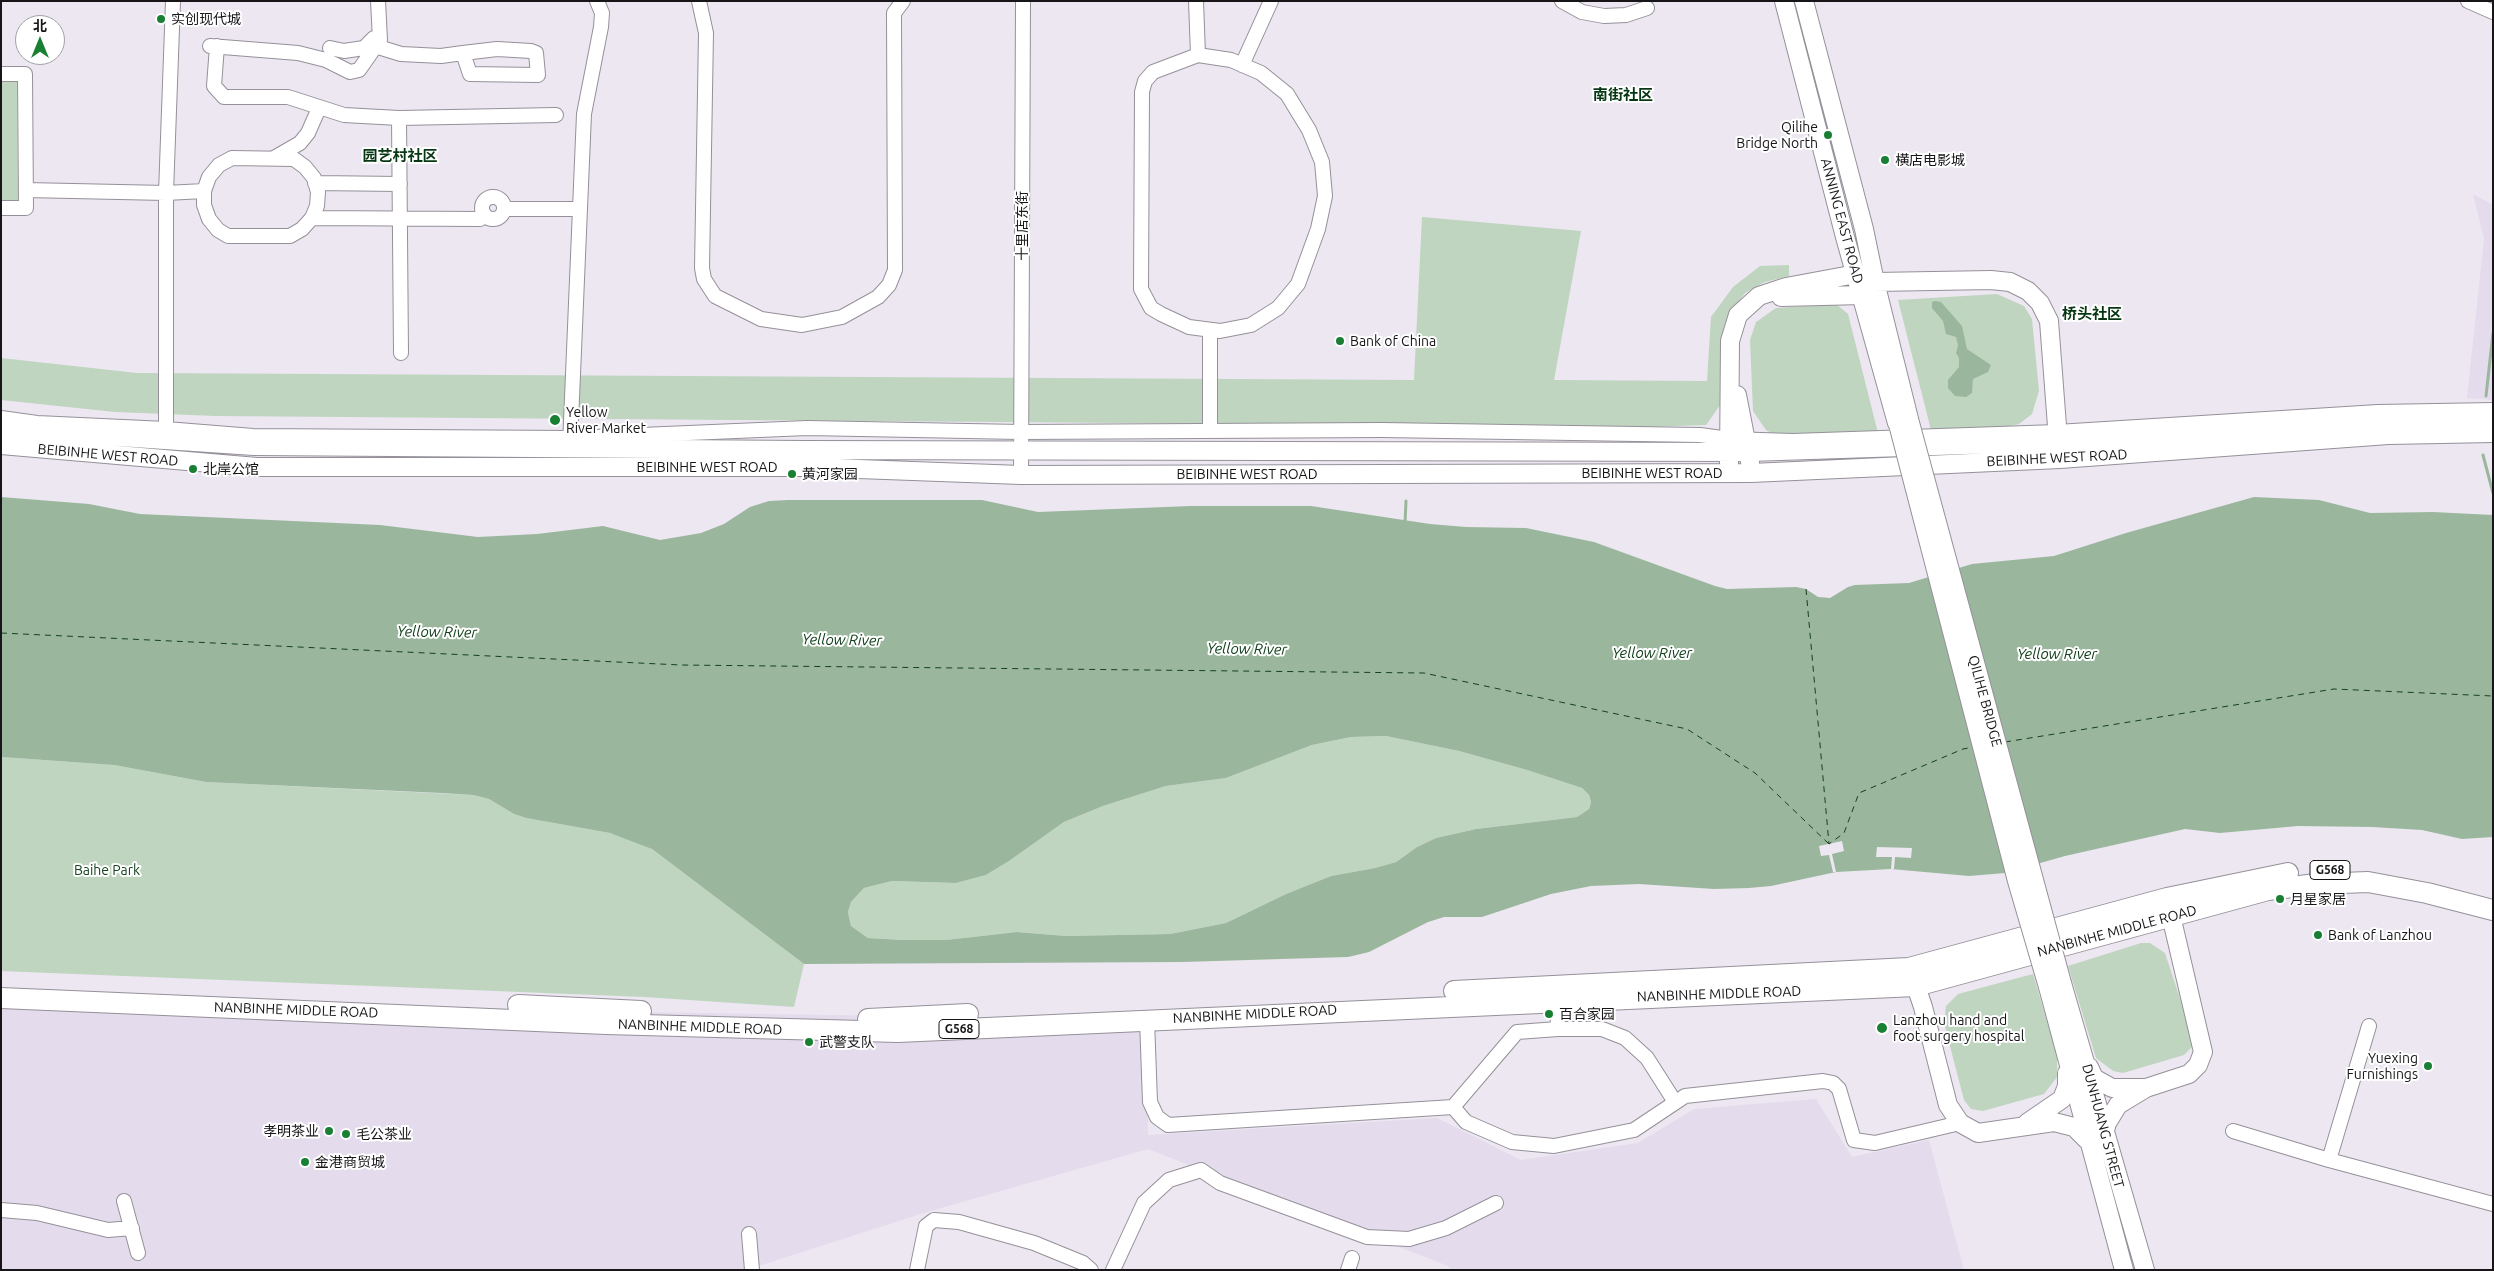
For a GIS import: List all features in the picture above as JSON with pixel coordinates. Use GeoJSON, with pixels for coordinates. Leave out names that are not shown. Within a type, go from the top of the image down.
{"type":"FeatureCollection","features":[{"type":"Feature","properties":{"kind":"highway","name":"NANBINHE MIDDLE ROAD"},"geometry":{"type":"LineString","coordinates":[[1,998],[606,1024],[870,1033],[1557,1001],[1913,977],[2169,907],[2266,876],[2315,870],[2369,869],[2430,880],[2493,896]]}},
{"type":"Feature","properties":{"kind":"highway","name":"NANBINHE MIDDLE ROAD"},"geometry":{"type":"LineString","coordinates":[[2169,907],[2268,890],[2316,884],[2360,882],[2427,893],[2493,910]]}},
{"type":"Feature","properties":{"kind":"highway","name":"NANBINHE MIDDLE ROAD"},"geometry":{"type":"LineString","coordinates":[[1,984],[870,1019],[1913,977]]}},
{"type":"Feature","properties":{"kind":"main road","name":"ANNING EAST ROAD"},"geometry":{"type":"LineString","coordinates":[[1784,1],[1856,274],[1872,291]]}},
{"type":"Feature","properties":{"kind":"main road"},"geometry":{"type":"LineString","coordinates":[[1804,1],[1864,229],[1872,291]]}},
{"type":"Feature","properties":{"kind":"main road"},"geometry":{"type":"LineString","coordinates":[[1751,473],[1738,446],[1730,341],[1738,315],[1759,296],[1777,290],[1856,274]]}},
{"type":"Feature","properties":{"kind":"main road"},"geometry":{"type":"LineString","coordinates":[[1729,473],[1738,446],[1735,338],[1750,312],[1776,298],[1990,280],[2010,282],[2028,291],[2040,303],[2049,321],[2052,444]]}},
{"type":"Feature","properties":{"kind":"main road","name":"QILIHE BRIDGE"},"geometry":{"type":"LineString","coordinates":[[1872,291],[1903,421],[2055,985]]}},
{"type":"Feature","properties":{"kind":"main road","name":"BEIBINHE WEST ROAD"},"geometry":{"type":"LineString","coordinates":[[1,445],[257,467],[804,467],[1021,475],[1751,473],[2052,444],[2379,422],[2493,420]]}},
{"type":"Feature","properties":{"kind":"main road","name":"BEIBINHE WEST ROAD"},"geometry":{"type":"LineString","coordinates":[[1,429],[166,434],[254,446],[570,443],[1020,450],[2052,444],[2493,432]]}},
{"type":"Feature","properties":{"kind":"main road"},"geometry":{"type":"LineString","coordinates":[[121,456],[152,448],[166,434]]}},
{"type":"Feature","properties":{"kind":"main road"},"geometry":{"type":"LineString","coordinates":[[2104,1134],[2107,1123],[2118,1105],[2146,1088],[2189,1074],[2198,1066],[2203,1052],[2169,907]]}},
{"type":"Feature","properties":{"kind":"main road"},"geometry":{"type":"LineString","coordinates":[[1913,977],[1948,1105],[1960,1123],[1978,1133],[2054,1122],[2074,1127],[2087,1140]]}},
{"type":"Feature","properties":{"kind":"main road","name":"DUNHUANG STREET"},"geometry":{"type":"LineString","coordinates":[[2055,985],[2083,1053],[2104,1134],[2145,1270]]}},
{"type":"Feature","properties":{"kind":"main road","name":"DUNHUANG STREET"},"geometry":{"type":"LineString","coordinates":[[2055,985],[2068,1066],[2124,1270]]}},
{"type":"Feature","properties":{"kind":"main road"},"geometry":{"type":"LineString","coordinates":[[2083,1053],[2094,1078],[2112,1088],[2146,1088]]}},
{"type":"Feature","properties":{"kind":"main road"},"geometry":{"type":"LineString","coordinates":[[2024,1125],[2062,1099],[2067,1086],[2068,1066]]}},
{"type":"Feature","properties":{"kind":"street"},"geometry":{"type":"LineString","coordinates":[[166,460],[166,192],[173,1]]}},
{"type":"Feature","properties":{"kind":"street"},"geometry":{"type":"LineString","coordinates":[[378,1],[376,40],[359,70],[350,72],[326,60],[298,53],[213,46],[214,86],[224,97],[288,97],[344,115],[400,118],[556,115]]}},
{"type":"Feature","properties":{"kind":"street"},"geometry":{"type":"LineString","coordinates":[[597,1],[602,13],[601,27],[585,103],[570,443],[807,428],[1020,432],[1382,430],[1622,434],[1700,436],[1738,446]]}},
{"type":"Feature","properties":{"kind":"street"},"geometry":{"type":"LineString","coordinates":[[699,1],[706,34],[702,268],[704,278],[715,296],[761,319],[802,325],[842,317],[878,297],[889,285],[895,270],[894,13],[903,1]]}},
{"type":"Feature","properties":{"kind":"street","name":"十里店东街"},"geometry":{"type":"LineString","coordinates":[[1021,475],[1023,1]]}},
{"type":"Feature","properties":{"kind":"street"},"geometry":{"type":"LineString","coordinates":[[1196,1],[1198,55]]}},
{"type":"Feature","properties":{"kind":"street"},"geometry":{"type":"LineString","coordinates":[[1242,65],[1271,1]]}},
{"type":"Feature","properties":{"kind":"street"},"geometry":{"type":"LineString","coordinates":[[1562,1],[1582,12],[1604,16],[1626,15],[1647,8]]}},
{"type":"Feature","properties":{"kind":"street"},"geometry":{"type":"LineString","coordinates":[[2468,1],[2493,12]]}},
{"type":"Feature","properties":{"kind":"street"},"geometry":{"type":"LineString","coordinates":[[330,48],[344,51],[364,48],[376,40]]}},
{"type":"Feature","properties":{"kind":"street"},"geometry":{"type":"LineString","coordinates":[[376,40],[401,54],[441,56],[463,53],[497,49],[531,51],[536,53],[538,75],[470,74],[463,53]]}},
{"type":"Feature","properties":{"kind":"street"},"geometry":{"type":"LineString","coordinates":[[1198,55],[1231,60],[1242,65],[1261,73],[1287,94],[1309,130],[1322,162],[1325,196],[1318,230],[1298,284],[1278,308],[1251,324],[1220,331],[1189,327],[1152,308],[1142,294],[1140,278],[1142,92],[1145,81],[1152,72],[1198,55]]}},
{"type":"Feature","properties":{"kind":"street"},"geometry":{"type":"LineString","coordinates":[[1,74],[25,74],[26,190],[26,208],[1,208]]}},
{"type":"Feature","properties":{"kind":"street"},"geometry":{"type":"LineString","coordinates":[[273,159],[300,143],[308,133],[320,108]]}},
{"type":"Feature","properties":{"kind":"street"},"geometry":{"type":"LineString","coordinates":[[400,118],[400,353]]}},
{"type":"Feature","properties":{"kind":"street"},"geometry":{"type":"LineString","coordinates":[[232,158],[273,159],[294,159],[305,167],[318,192],[317,206],[312,218],[302,229],[290,236],[228,236],[218,230],[209,219],[204,205],[204,190],[209,177],[219,166],[232,158]]}},
{"type":"Feature","properties":{"kind":"street"},"geometry":{"type":"LineString","coordinates":[[315,183],[400,184]]}},
{"type":"Feature","properties":{"kind":"street"},"geometry":{"type":"LineString","coordinates":[[26,190],[166,192],[204,190]]}},
{"type":"Feature","properties":{"kind":"street"},"geometry":{"type":"LineString","coordinates":[[312,218],[480,219],[484,216],[482,208],[489,198],[501,201],[504,209],[580,209]]}},
{"type":"Feature","properties":{"kind":"street"},"geometry":{"type":"LineString","coordinates":[[1210,330],[1210,431]]}},
{"type":"Feature","properties":{"kind":"street"},"geometry":{"type":"LineString","coordinates":[[2052,444],[2378,412],[2493,410]]}},
{"type":"Feature","properties":{"kind":"street"},"geometry":{"type":"LineString","coordinates":[[1,418],[37,423],[166,434]]}},
{"type":"Feature","properties":{"kind":"street"},"geometry":{"type":"LineString","coordinates":[[1557,1001],[1558,1030]]}},
{"type":"Feature","properties":{"kind":"street"},"geometry":{"type":"LineString","coordinates":[[1147,1020],[1150,1102],[1157,1117],[1168,1125],[1452,1107],[1517,1032],[1558,1030],[1602,1030],[1625,1038],[1647,1058],[1675,1102]]}},
{"type":"Feature","properties":{"kind":"street"},"geometry":{"type":"LineString","coordinates":[[2329,1160],[2369,1026]]}},
{"type":"Feature","properties":{"kind":"street"},"geometry":{"type":"LineString","coordinates":[[1452,1107],[1466,1122],[1512,1142],[1554,1146],[1634,1130],[1685,1096],[1823,1081],[1833,1083],[1839,1090],[1854,1140],[1875,1143],[1960,1123]]}},
{"type":"Feature","properties":{"kind":"street"},"geometry":{"type":"LineString","coordinates":[[2233,1131],[2329,1160],[2493,1204]]}},
{"type":"Feature","properties":{"kind":"street"},"geometry":{"type":"LineString","coordinates":[[1113,1270],[1144,1203],[1169,1180],[1201,1170],[1220,1183],[1368,1237],[1409,1239],[1446,1228],[1496,1203]]}},
{"type":"Feature","properties":{"kind":"street"},"geometry":{"type":"LineString","coordinates":[[124,1201],[138,1253]]}},
{"type":"Feature","properties":{"kind":"street"},"geometry":{"type":"LineString","coordinates":[[1,1210],[37,1213],[108,1230],[132,1228]]}},
{"type":"Feature","properties":{"kind":"street"},"geometry":{"type":"LineString","coordinates":[[917,1270],[926,1226],[934,1220],[959,1222],[1034,1243],[1083,1263],[1091,1270]]}},
{"type":"Feature","properties":{"kind":"street"},"geometry":{"type":"LineString","coordinates":[[749,1234],[752,1270]]}},
{"type":"Feature","properties":{"kind":"shaded area"},"geometry":{"type":"Polygon","coordinates":[[[2473,194],[2493,205],[2493,400],[2467,398],[2484,239],[2473,194]]]}},
{"type":"Feature","properties":{"kind":"shaded area"},"geometry":{"type":"Polygon","coordinates":[[[1,1002],[1147,1020],[1148,1135],[1437,1118],[1521,1160],[1638,1143],[1694,1109],[1816,1099],[1852,1157],[1929,1140],[1964,1270],[1450,1270],[1448,1266],[1148,1149],[927,1212],[746,1270],[1,1270],[1,1002]]]}},
{"type":"Feature","properties":{"kind":"green space"},"geometry":{"type":"Polygon","coordinates":[[[1,81],[17,81],[18,202],[1,202],[1,81]]]}},
{"type":"Feature","properties":{"kind":"green space"},"geometry":{"type":"Polygon","coordinates":[[[1422,217],[1581,231],[1554,380],[1707,381],[1711,317],[1733,287],[1760,266],[1789,265],[1789,276],[1765,282],[1745,293],[1733,309],[1723,401],[1706,425],[1647,427],[215,416],[115,412],[1,400],[1,358],[137,373],[1414,380],[1422,217]]]}},
{"type":"Feature","properties":{"kind":"green space"},"geometry":{"type":"Polygon","coordinates":[[[1997,294],[2024,306],[2032,319],[2039,391],[2032,414],[2019,424],[2005,427],[1931,430],[1898,300],[1997,294]]]}},
{"type":"Feature","properties":{"kind":"green space"},"geometry":{"type":"Polygon","coordinates":[[[1836,304],[1848,314],[1878,433],[1780,438],[1766,430],[1753,411],[1750,340],[1756,322],[1776,308],[1836,304]]]}},
{"type":"Feature","properties":{"kind":"green space"},"geometry":{"type":"Polygon","coordinates":[[[1386,736],[1459,751],[1582,788],[1589,795],[1591,802],[1589,809],[1577,817],[1476,829],[1436,838],[1417,847],[1396,862],[1331,876],[1286,894],[1226,923],[1170,934],[1066,936],[1017,932],[946,940],[903,940],[868,938],[851,926],[848,912],[851,902],[864,888],[892,881],[956,883],[986,875],[1064,822],[1103,806],[1166,786],[1226,778],[1312,745],[1351,737],[1386,736]]]}},
{"type":"Feature","properties":{"kind":"green space","name":"Baihe Park"},"geometry":{"type":"Polygon","coordinates":[[[1,757],[114,765],[206,782],[473,795],[489,799],[514,814],[526,818],[610,833],[652,849],[804,964],[794,1007],[644,997],[1,971],[1,757]]]}},
{"type":"Feature","properties":{"kind":"green space"},"geometry":{"type":"Polygon","coordinates":[[[2141,943],[2150,943],[2165,953],[2194,1041],[2192,1047],[2184,1055],[2123,1073],[2113,1071],[2096,1058],[2068,966],[2141,943]]]}},
{"type":"Feature","properties":{"kind":"green space"},"geometry":{"type":"Polygon","coordinates":[[[2033,974],[2057,1055],[2057,1077],[2044,1094],[1983,1111],[1971,1109],[1964,1100],[1944,1023],[1946,1006],[1958,994],[2033,974]]]}},
{"type":"Feature","properties":{"kind":"water"},"geometry":{"type":"Polygon","coordinates":[[[1932,302],[1941,302],[1962,326],[1967,349],[1991,365],[1988,372],[1973,379],[1972,393],[1966,397],[1955,396],[1948,388],[1948,380],[1959,367],[1959,358],[1956,353],[1958,345],[1956,337],[1946,334],[1943,321],[1932,308],[1932,302]]]}},
{"type":"Feature","properties":{"kind":"water","name":"Yellow River"},"geometry":{"type":"Polygon","coordinates":[[[1,497],[89,504],[140,514],[380,525],[478,537],[537,534],[603,526],[660,540],[701,533],[724,524],[750,507],[769,501],[788,500],[982,500],[1038,512],[1191,506],[1311,506],[1430,524],[1526,528],[1594,542],[1727,589],[1796,587],[1806,589],[1818,597],[1830,598],[1855,585],[1909,583],[1972,564],[2054,556],[2126,533],[2254,497],[2319,500],[2370,513],[2433,512],[2493,515],[2493,837],[2462,839],[2422,830],[2372,827],[2298,826],[2220,833],[2185,829],[2065,856],[2005,873],[1969,876],[1891,869],[1836,872],[1771,886],[1749,888],[1714,889],[1639,884],[1591,886],[1551,894],[1482,917],[1444,917],[1428,922],[1369,952],[1348,957],[1182,962],[804,964],[652,849],[610,833],[526,818],[514,814],[489,799],[473,795],[441,793],[206,782],[114,765],[1,757],[1,497]],[[1386,736],[1351,737],[1312,745],[1226,778],[1166,786],[1103,806],[1064,822],[986,875],[956,883],[892,881],[864,888],[851,902],[848,912],[851,926],[868,938],[903,940],[946,940],[1017,932],[1066,936],[1170,934],[1226,923],[1286,894],[1331,876],[1396,862],[1417,847],[1436,838],[1476,829],[1577,817],[1589,809],[1591,802],[1589,795],[1582,788],[1459,751],[1386,736]]]}},
{"type":"Feature","properties":{"kind":"pier"},"geometry":{"type":"Polygon","coordinates":[[[1842,841],[1844,851],[1832,854],[1836,872],[1833,872],[1829,855],[1821,856],[1819,846],[1842,841]]]}},
{"type":"Feature","properties":{"kind":"pier"},"geometry":{"type":"Polygon","coordinates":[[[1877,847],[1912,848],[1911,858],[1895,857],[1894,869],[1891,869],[1892,857],[1876,857],[1877,847]]]}},
{"type":"Feature","properties":{"kind":"waterway"},"geometry":{"type":"LineString","coordinates":[[2486,396],[2493,333]]}},
{"type":"Feature","properties":{"kind":"waterway"},"geometry":{"type":"LineString","coordinates":[[2483,455],[2493,493]]}},
{"type":"Feature","properties":{"kind":"waterway"},"geometry":{"type":"LineString","coordinates":[[1405,523],[1406,501]]}},
{"type":"Feature","properties":{"kind":"ferry route"},"geometry":{"type":"LineString","coordinates":[[1806,589],[1829,844],[1844,833],[1859,793],[1963,749],[1974,747]]}},
{"type":"Feature","properties":{"kind":"ferry route"},"geometry":{"type":"LineString","coordinates":[[1,633],[681,665],[1424,673],[1687,729],[1755,773],[1829,844]]}},
{"type":"Feature","properties":{"kind":"ferry route"},"geometry":{"type":"LineString","coordinates":[[2005,742],[2334,689],[2493,696]]}},
{"type":"Feature","properties":{"kind":"place","name":"实创现代城"},"geometry":{"type":"Point","coordinates":[161,19]}},
{"type":"Feature","properties":{"kind":"place","name":"Qilihe Bridge North"},"geometry":{"type":"Point","coordinates":[1828,135]}},
{"type":"Feature","properties":{"kind":"place","name":"横店电影城"},"geometry":{"type":"Point","coordinates":[1885,160]}},
{"type":"Feature","properties":{"kind":"place","name":"Bank of China"},"geometry":{"type":"Point","coordinates":[1340,341]}},
{"type":"Feature","properties":{"kind":"place","name":"Yellow River Market"},"geometry":{"type":"Point","coordinates":[555,420]}},
{"type":"Feature","properties":{"kind":"place","name":"北岸公馆"},"geometry":{"type":"Point","coordinates":[193,469]}},
{"type":"Feature","properties":{"kind":"place","name":"黄河家园"},"geometry":{"type":"Point","coordinates":[792,474]}},
{"type":"Feature","properties":{"kind":"place","name":"月星家居"},"geometry":{"type":"Point","coordinates":[2280,899]}},
{"type":"Feature","properties":{"kind":"place","name":"Bank of Lanzhou"},"geometry":{"type":"Point","coordinates":[2318,935]}},
{"type":"Feature","properties":{"kind":"place","name":"百合家园"},"geometry":{"type":"Point","coordinates":[1549,1014]}},
{"type":"Feature","properties":{"kind":"place","name":"Lanzhou hand and foot surgery hospital"},"geometry":{"type":"Point","coordinates":[1882,1028]}},
{"type":"Feature","properties":{"kind":"place","name":"武警支队"},"geometry":{"type":"Point","coordinates":[809,1042]}},
{"type":"Feature","properties":{"kind":"place","name":"Yuexing Furnishings"},"geometry":{"type":"Point","coordinates":[2428,1066]}},
{"type":"Feature","properties":{"kind":"place","name":"孝明茶业"},"geometry":{"type":"Point","coordinates":[329,1131]}},
{"type":"Feature","properties":{"kind":"place","name":"毛公茶业"},"geometry":{"type":"Point","coordinates":[346,1134]}},
{"type":"Feature","properties":{"kind":"place","name":"金港商贸城"},"geometry":{"type":"Point","coordinates":[305,1162]}},
{"type":"Feature","properties":{"kind":"district","name":"南街社区"},"geometry":{"type":"Point","coordinates":[1623,95]}},
{"type":"Feature","properties":{"kind":"district","name":"园艺村社区"},"geometry":{"type":"Point","coordinates":[400,156]}},
{"type":"Feature","properties":{"kind":"district","name":"桥头社区"},"geometry":{"type":"Point","coordinates":[2092,314]}}]}
